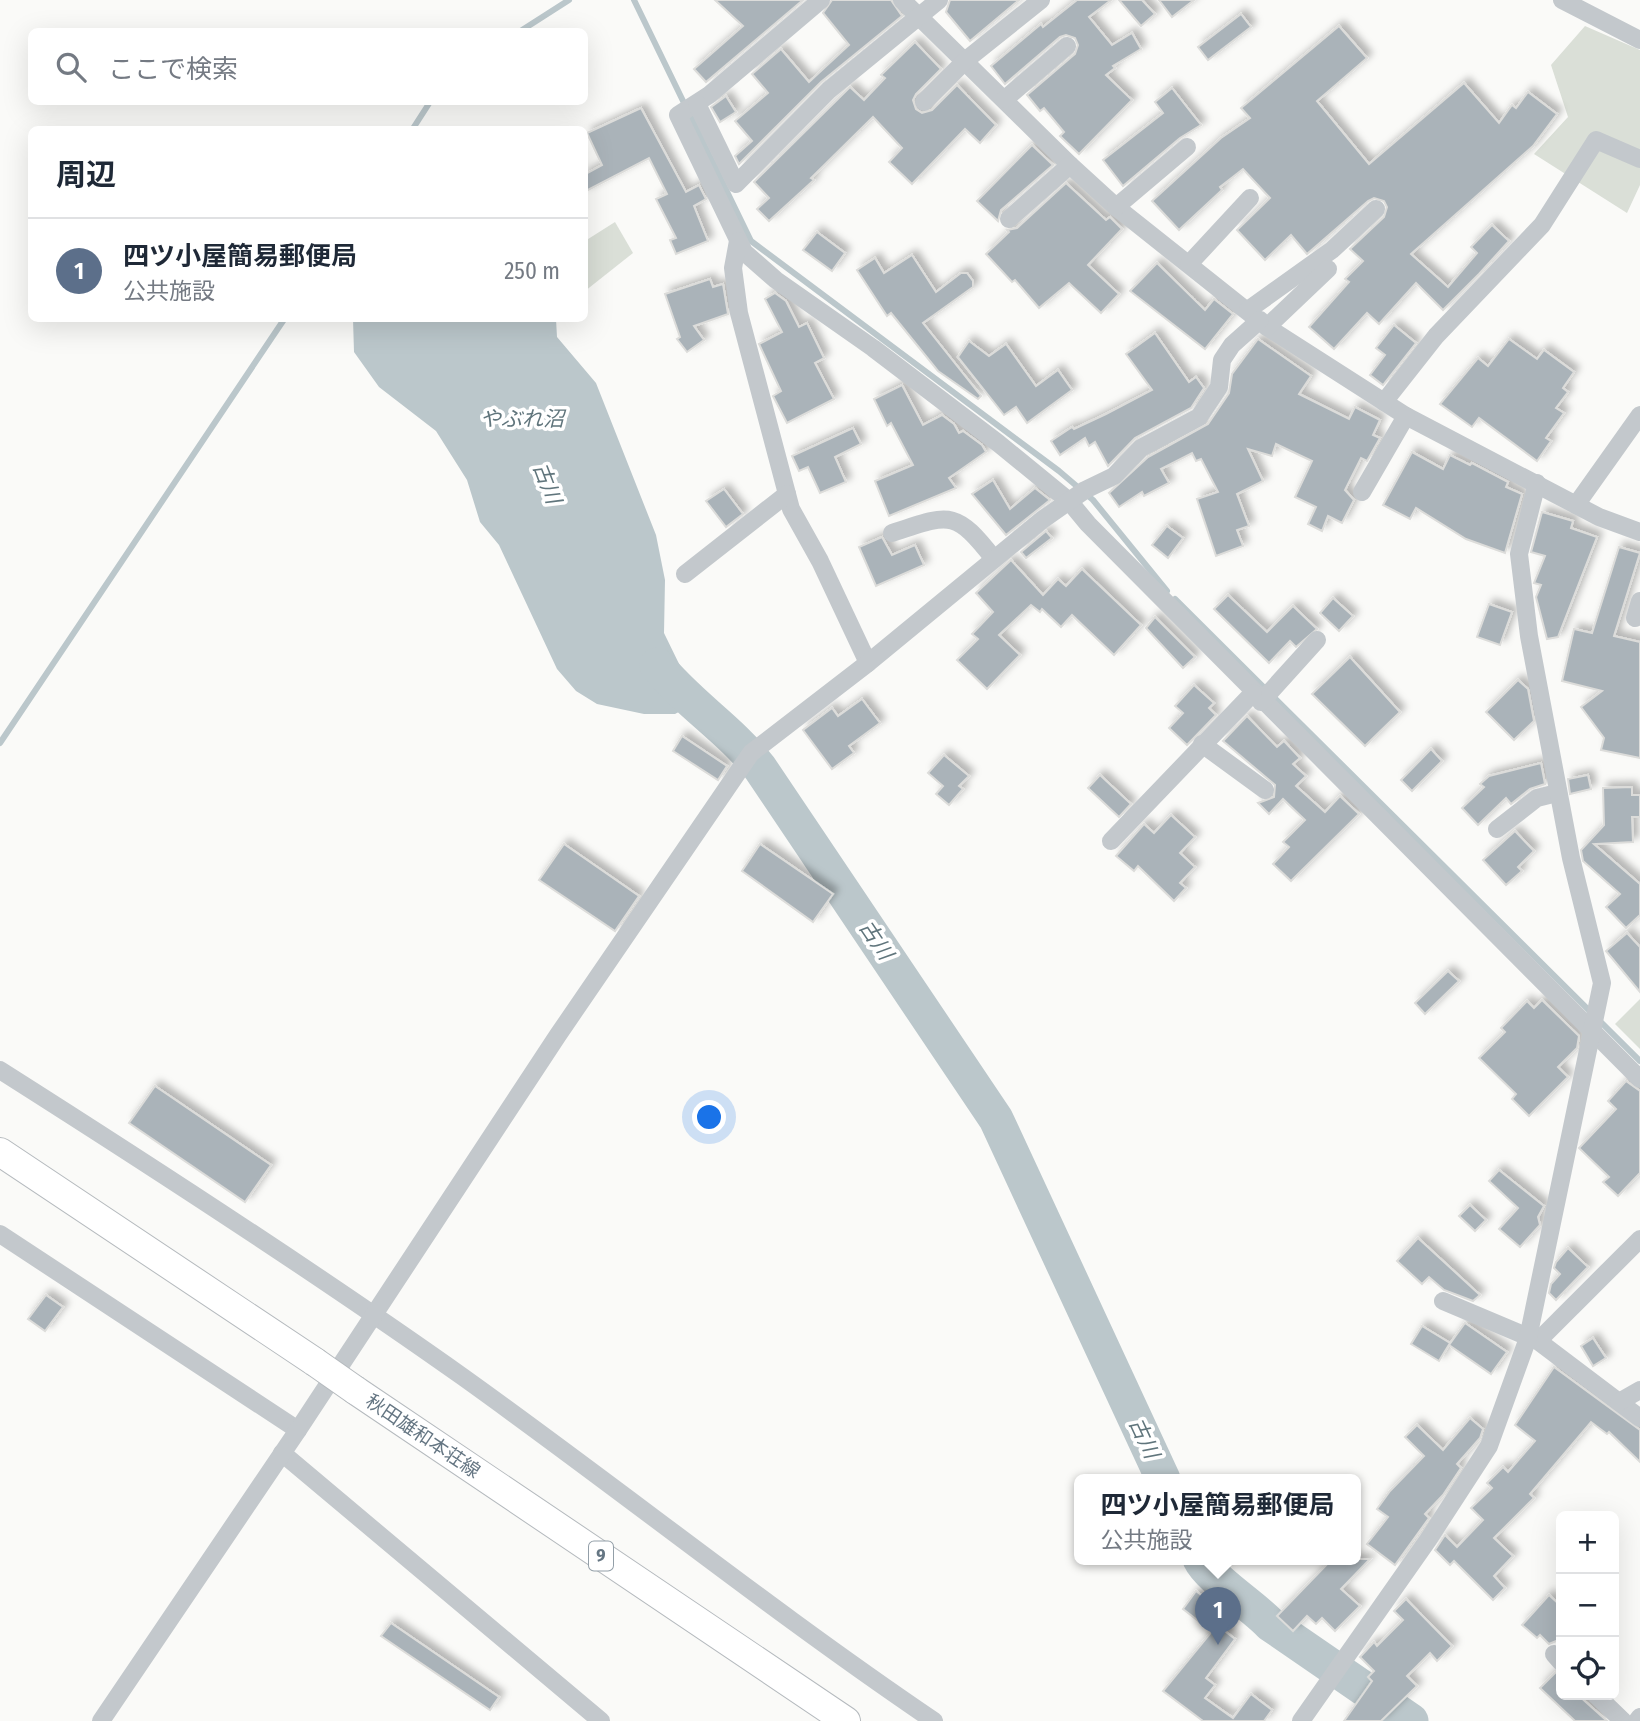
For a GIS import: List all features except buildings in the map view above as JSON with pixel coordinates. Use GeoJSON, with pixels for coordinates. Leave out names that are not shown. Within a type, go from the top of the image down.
{"type":"FeatureCollection","features":[{"type":"Feature","properties":{"kind":"main road","name":"秋田雄和本荘線"},"geometry":{"type":"LineString","coordinates":[[0,1152],[47,1181],[846,1721]]}},
{"type":"Feature","properties":{"kind":"street"},"geometry":{"type":"LineString","coordinates":[[821,0],[692,107],[678,115],[744,252],[776,280],[1077,496],[1088,524],[1265,693],[1593,1019],[1640,1079]]}},
{"type":"Feature","properties":{"kind":"street"},"geometry":{"type":"LineString","coordinates":[[902,0],[1070,165],[1116,206],[1258,319],[1406,416],[1576,505],[1640,532]]}},
{"type":"Feature","properties":{"kind":"street"},"geometry":{"type":"LineString","coordinates":[[692,107],[736,184],[829,90],[939,0]]}},
{"type":"Feature","properties":{"kind":"street"},"geometry":{"type":"LineString","coordinates":[[924,102],[966,60],[1041,0]]}},
{"type":"Feature","properties":{"kind":"street"},"geometry":{"type":"LineString","coordinates":[[1562,0],[1640,40]]}},
{"type":"Feature","properties":{"kind":"street"},"geometry":{"type":"LineString","coordinates":[[1005,99],[1066,46]]}},
{"type":"Feature","properties":{"kind":"street"},"geometry":{"type":"LineString","coordinates":[[1384,402],[1436,336],[1542,225],[1596,140],[1640,159]]}},
{"type":"Feature","properties":{"kind":"street"},"geometry":{"type":"LineString","coordinates":[[1116,206],[1187,148]]}},
{"type":"Feature","properties":{"kind":"street"},"geometry":{"type":"LineString","coordinates":[[1009,219],[1070,165]]}},
{"type":"Feature","properties":{"kind":"street"},"geometry":{"type":"LineString","coordinates":[[1189,264],[1250,198]]}},
{"type":"Feature","properties":{"kind":"street"},"geometry":{"type":"LineString","coordinates":[[101,1721],[299,1430],[558,1035],[751,753],[868,663],[994,559],[1077,496],[1114,476],[1140,448],[1199,417],[1219,387],[1222,360],[1232,345],[1376,209]]}},
{"type":"Feature","properties":{"kind":"street"},"geometry":{"type":"LineString","coordinates":[[738,241],[733,268],[739,313],[791,509],[820,561],[868,663]]}},
{"type":"Feature","properties":{"kind":"street"},"geometry":{"type":"LineString","coordinates":[[1258,319],[1328,269]]}},
{"type":"Feature","properties":{"kind":"street"},"geometry":{"type":"LineString","coordinates":[[1576,505],[1640,415]]}},
{"type":"Feature","properties":{"kind":"street"},"geometry":{"type":"LineString","coordinates":[[1362,492],[1406,416]]}},
{"type":"Feature","properties":{"kind":"street"},"geometry":{"type":"LineString","coordinates":[[1301,1721],[1428,1540],[1489,1446],[1511,1394],[1533,1340],[1602,983],[1558,793],[1531,649],[1519,554],[1537,483]]}},
{"type":"Feature","properties":{"kind":"street"},"geometry":{"type":"LineString","coordinates":[[685,574],[787,494]]}},
{"type":"Feature","properties":{"kind":"street"},"geometry":{"type":"LineString","coordinates":[[892,533],[938,518],[955,520],[972,531],[994,559]]}},
{"type":"Feature","properties":{"kind":"street"},"geometry":{"type":"LineString","coordinates":[[1111,841],[1202,744],[1265,693],[1317,640]]}},
{"type":"Feature","properties":{"kind":"street"},"geometry":{"type":"LineString","coordinates":[[1202,744],[1265,790]]}},
{"type":"Feature","properties":{"kind":"street"},"geometry":{"type":"LineString","coordinates":[[1497,829],[1536,798],[1558,793]]}},
{"type":"Feature","properties":{"kind":"street"},"geometry":{"type":"LineString","coordinates":[[0,1070],[374,1315],[464,1378],[851,1665],[934,1721]]}},
{"type":"Feature","properties":{"kind":"street"},"geometry":{"type":"LineString","coordinates":[[0,1234],[299,1430]]}},
{"type":"Feature","properties":{"kind":"street"},"geometry":{"type":"LineString","coordinates":[[1533,1340],[1640,1239]]}},
{"type":"Feature","properties":{"kind":"street"},"geometry":{"type":"LineString","coordinates":[[1443,1301],[1533,1340],[1640,1418]]}},
{"type":"Feature","properties":{"kind":"street"},"geometry":{"type":"LineString","coordinates":[[1619,1402],[1640,1390]]}},
{"type":"Feature","properties":{"kind":"street"},"geometry":{"type":"LineString","coordinates":[[282,1453],[601,1721]]}},
{"type":"Feature","properties":{"kind":"street"},"geometry":{"type":"LineString","coordinates":[[1600,1700],[1623,1721]]}},
{"type":"Feature","properties":{"kind":"shaded area"},"geometry":{"type":"Polygon","coordinates":[[[1585,26],[1640,50],[1640,185],[1627,213],[1534,154],[1568,117],[1551,65],[1585,26]]]}},
{"type":"Feature","properties":{"kind":"shaded area"},"geometry":{"type":"Polygon","coordinates":[[[615,222],[633,253],[588,289],[588,239],[615,222]]]}},
{"type":"Feature","properties":{"kind":"shaded area"},"geometry":{"type":"Polygon","coordinates":[[[1640,999],[1640,1049],[1615,1024],[1640,999]]]}},
{"type":"Feature","properties":{"kind":"water","name":"やぶれ沼"},"geometry":{"type":"Polygon","coordinates":[[[353,322],[556,322],[557,337],[596,383],[656,535],[665,580],[664,633],[683,672],[688,707],[675,714],[644,714],[597,704],[576,691],[557,669],[499,545],[480,522],[467,480],[436,431],[379,387],[354,352],[353,322]]]}},
{"type":"Feature","properties":{"kind":"waterway"},"geometry":{"type":"LineString","coordinates":[[525,28],[569,0]]}},
{"type":"Feature","properties":{"kind":"waterway"},"geometry":{"type":"LineString","coordinates":[[634,0],[751,241],[1059,471],[1093,500],[1167,591]]}},
{"type":"Feature","properties":{"kind":"waterway"},"geometry":{"type":"LineString","coordinates":[[415,126],[428,105]]}},
{"type":"Feature","properties":{"kind":"waterway"},"geometry":{"type":"LineString","coordinates":[[0,743],[282,322]]}},
{"type":"Feature","properties":{"kind":"waterway"},"geometry":{"type":"LineString","coordinates":[[1175,599],[1640,1061]]}},
{"type":"Feature","properties":{"kind":"waterway","name":"古川"},"geometry":{"type":"LineString","coordinates":[[657,665],[682,692],[736,741],[760,768],[996,1119],[1161,1474]]}},
{"type":"Feature","properties":{"kind":"waterway","name":"古川"},"geometry":{"type":"LineString","coordinates":[[1204,1565],[1221,1583],[1270,1624],[1411,1721]]}},
{"type":"Feature","properties":{"kind":"place","name":"四ツ小屋簡易郵便局"},"geometry":{"type":"Point","coordinates":[1218,1645]}}]}
